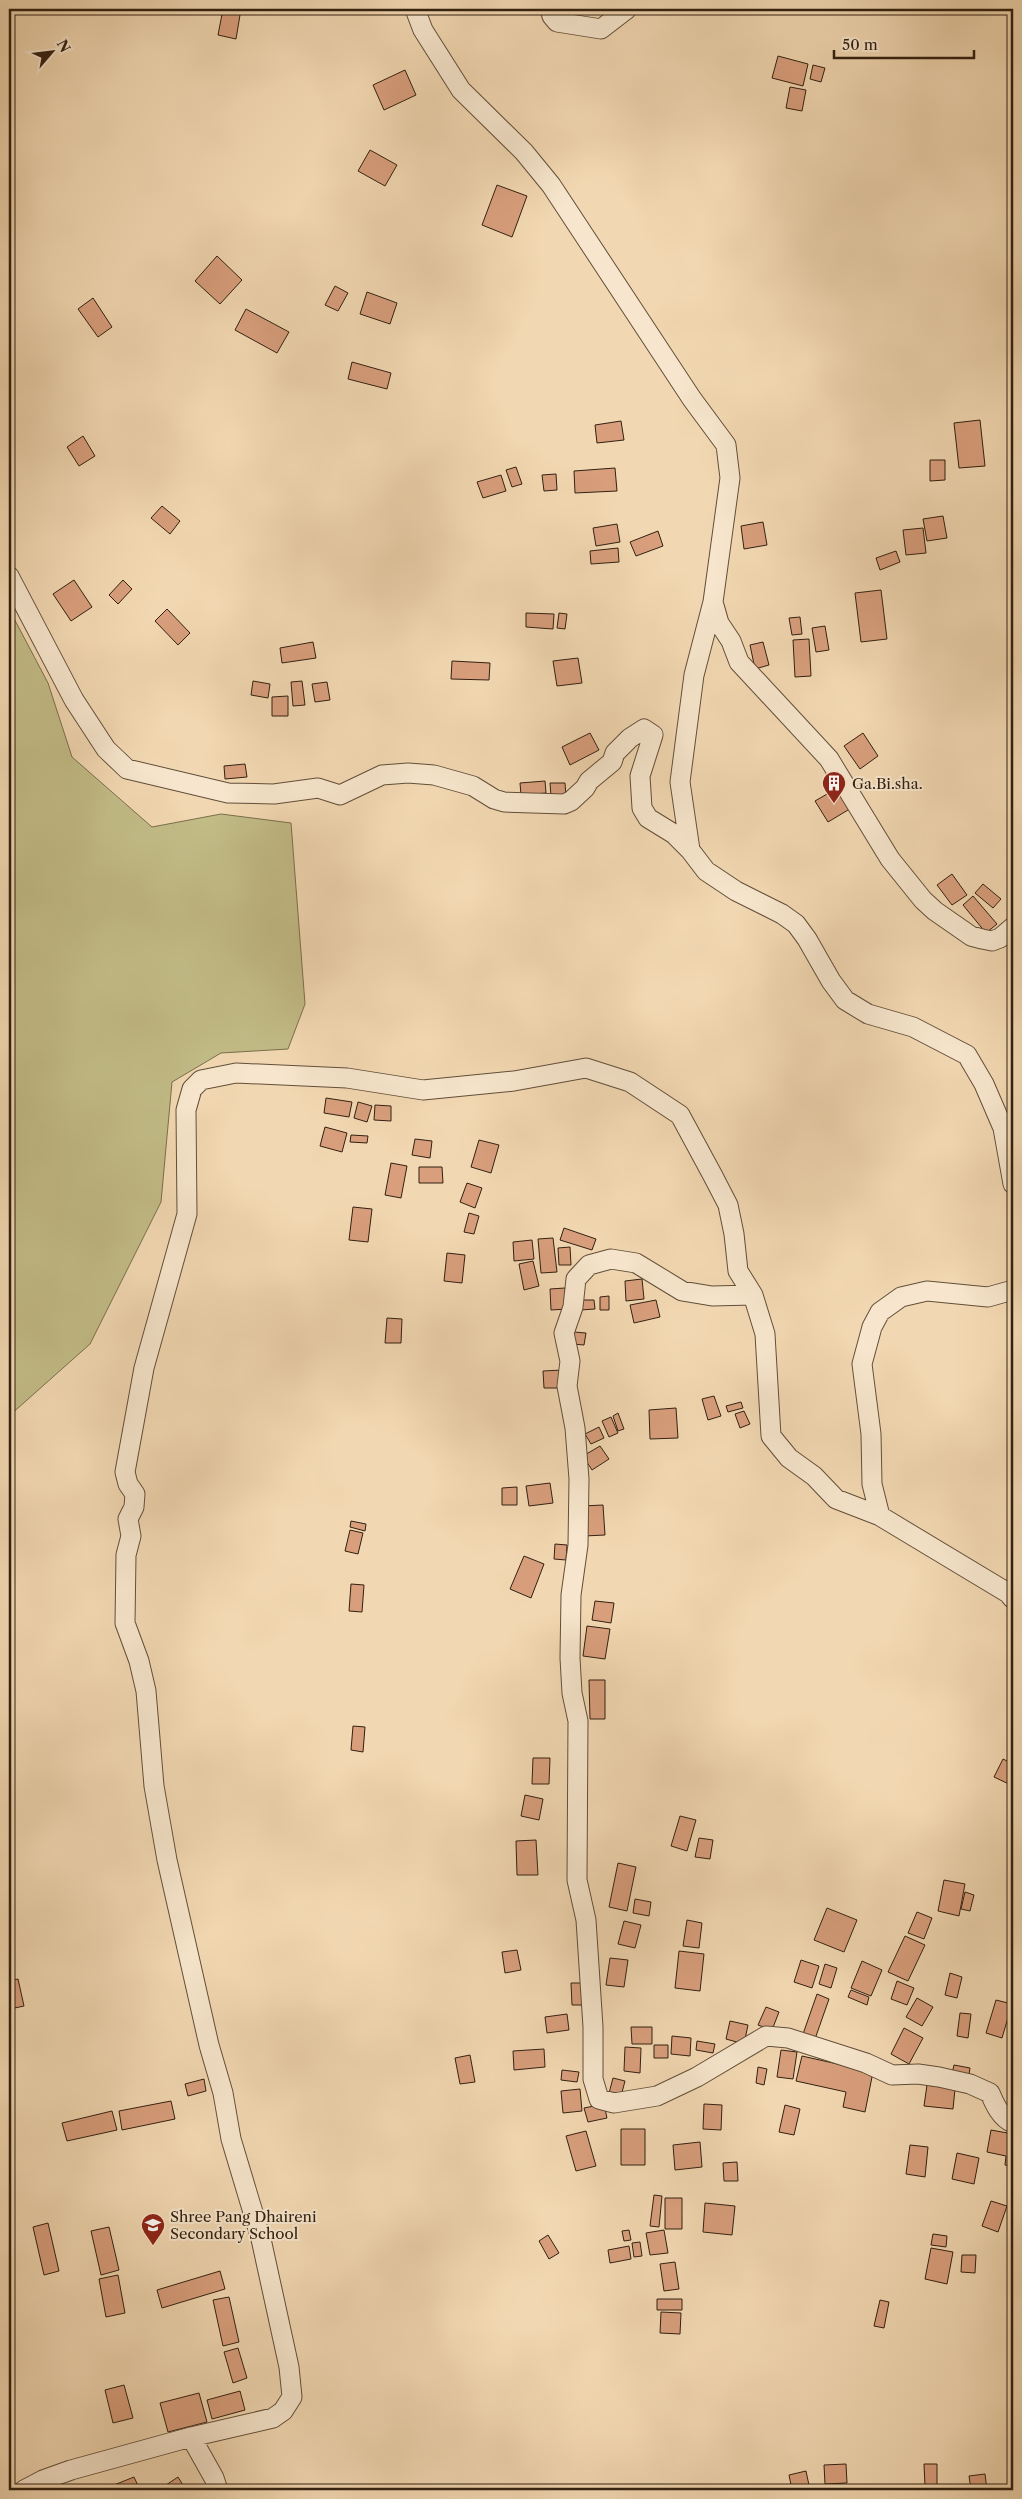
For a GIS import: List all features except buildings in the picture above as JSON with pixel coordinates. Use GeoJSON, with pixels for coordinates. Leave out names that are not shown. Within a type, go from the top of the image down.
{"type":"FeatureCollection","features":[{"type":"Feature","properties":{"kind":"street"},"geometry":{"type":"LineString","coordinates":[[415,9],[423,30],[461,90],[524,152],[551,185],[692,399],[726,445],[730,478],[713,602],[694,675],[680,782],[690,850]]}},
{"type":"Feature","properties":{"kind":"street"},"geometry":{"type":"LineString","coordinates":[[550,9],[552,16],[557,22],[601,29],[627,9]]}},
{"type":"Feature","properties":{"kind":"street"},"geometry":{"type":"LineString","coordinates":[[9,576],[74,700],[106,750],[128,769],[228,794],[274,794],[318,788],[340,795],[382,775],[408,773],[434,775],[473,786],[494,799],[504,802],[564,804],[571,801],[585,788],[589,781],[612,762],[615,753],[630,738],[644,729],[654,735],[640,776],[642,808],[648,818],[674,834],[690,850],[706,871],[736,891],[782,914],[796,924],[807,938],[831,981],[846,1000],[868,1014],[913,1027],[966,1055],[984,1084],[1003,1128],[1013,1184]]}},
{"type":"Feature","properties":{"kind":"street"},"geometry":{"type":"LineString","coordinates":[[713,602],[719,623],[731,641],[739,662],[829,759],[890,859],[934,912],[971,936],[982,939],[992,940],[1000,938],[1013,927]]}},
{"type":"Feature","properties":{"kind":"street"},"geometry":{"type":"LineString","coordinates":[[24,2490],[43,2480],[71,2470],[191,2437],[273,2418],[283,2411],[292,2397],[289,2367],[261,2239],[231,2140],[222,2093],[209,2045],[168,1860],[154,1786],[146,1691],[139,1661],[125,1623],[126,1555],[131,1536],[128,1520],[134,1507],[135,1494],[128,1484],[125,1472],[144,1368],[187,1214],[186,1110],[192,1089],[201,1080],[236,1073],[347,1078],[423,1090],[514,1080],[586,1068],[630,1082],[680,1114],[728,1204],[734,1234],[738,1271],[754,1295],[764,1334],[771,1436],[789,1458],[814,1476],[836,1499],[880,1516],[1008,1593],[1013,1599]]}},
{"type":"Feature","properties":{"kind":"street"},"geometry":{"type":"LineString","coordinates":[[754,1295],[712,1296],[682,1291],[636,1263],[611,1259],[589,1265],[576,1279],[572,1307],[564,1334],[570,1361],[567,1386],[575,1428],[579,1480],[578,1545],[571,1595],[570,1658],[572,1693],[578,1721],[578,1880],[586,1920],[590,1965],[593,2079],[599,2099],[614,2103],[647,2099],[697,2077],[766,2036],[788,2038],[866,2063],[892,2075],[918,2074],[970,2084],[990,2093],[997,2108],[1008,2121],[1013,2123]]}},
{"type":"Feature","properties":{"kind":"street"},"geometry":{"type":"LineString","coordinates":[[880,1516],[872,1484],[871,1434],[862,1364],[872,1327],[880,1312],[901,1298],[927,1291],[988,1298],[1013,1290]]}},
{"type":"Feature","properties":{"kind":"street"},"geometry":{"type":"LineString","coordinates":[[191,2437],[214,2478],[218,2490]]}},
{"type":"Feature","properties":{"kind":"shaded area"},"geometry":{"type":"Polygon","coordinates":[[[9,609],[48,683],[72,757],[152,827],[221,814],[291,823],[305,1004],[288,1049],[221,1053],[172,1082],[161,1202],[90,1344],[9,1416],[9,609]]]}},
{"type":"Feature","properties":{"kind":"place","name":"Ga.Bi.sha."},"geometry":{"type":"Point","coordinates":[834,804]}},
{"type":"Feature","properties":{"kind":"place","name":"Shree Pang Dhaireni Secondary School"},"geometry":{"type":"Point","coordinates":[153,2246]}}]}
